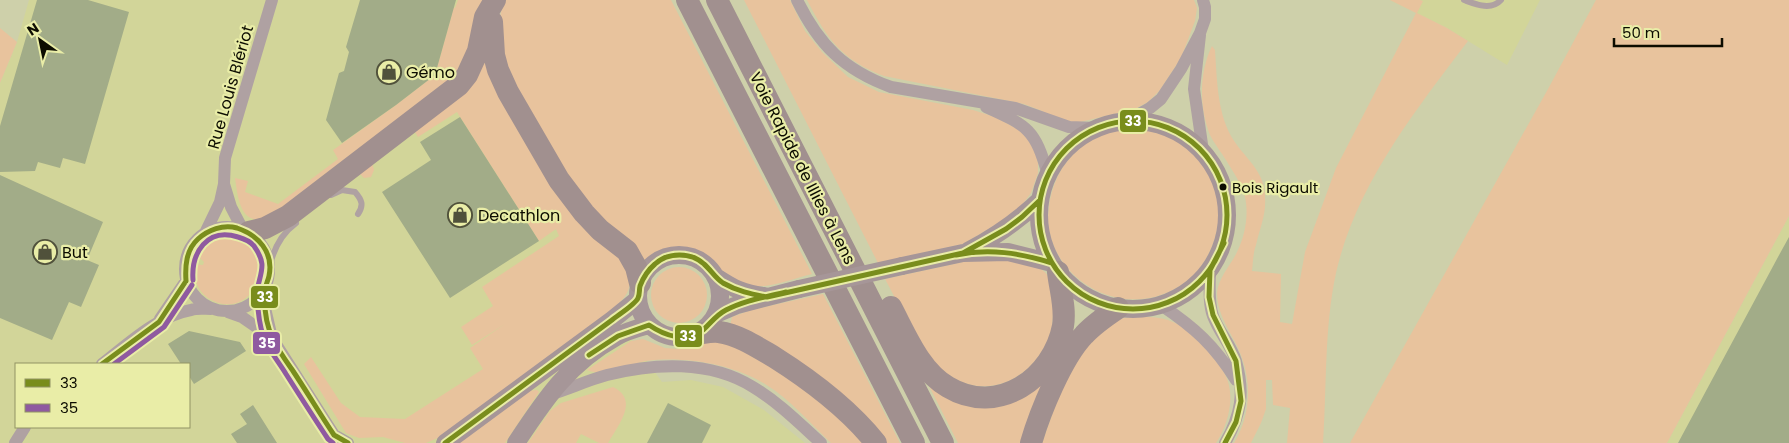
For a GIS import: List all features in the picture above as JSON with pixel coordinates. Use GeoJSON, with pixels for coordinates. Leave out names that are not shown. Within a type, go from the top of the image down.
{"type":"FeatureCollection","features":[{"type":"Feature","properties":{"kind":"highway"},"geometry":{"type":"LineString","coordinates":[[687,0],[914,443]]}},
{"type":"Feature","properties":{"kind":"highway","name":"Voie Rapide de Illies à Lens"},"geometry":{"type":"LineString","coordinates":[[717,0],[943,443]]}},
{"type":"Feature","properties":{"kind":"highway"},"geometry":{"type":"LineString","coordinates":[[246,231],[265,228],[278,222],[350,182],[460,86],[476,56],[485,17],[494,1]]}},
{"type":"Feature","properties":{"kind":"highway"},"geometry":{"type":"LineString","coordinates":[[494,1],[492,28],[494,55],[498,70],[508,92],[559,180],[584,213],[600,230],[627,251],[636,267],[639,291]]}},
{"type":"Feature","properties":{"kind":"highway"},"geometry":{"type":"LineString","coordinates":[[830,222],[855,242],[910,342],[927,368],[947,387],[973,397],[1005,394],[1021,388],[1033,380],[1051,357],[1059,340],[1064,310],[1055,268]]}},
{"type":"Feature","properties":{"kind":"highway"},"geometry":{"type":"LineString","coordinates":[[1032,443],[1052,387],[1068,358],[1084,335],[1100,320],[1118,308]]}},
{"type":"Feature","properties":{"kind":"highway"},"geometry":{"type":"LineString","coordinates":[[696,334],[718,331],[736,336],[757,346],[802,374],[825,392],[876,443]]}},
{"type":"Feature","properties":{"kind":"street","name":"Rue Louis Blériot"},"geometry":{"type":"LineString","coordinates":[[205,233],[214,217],[224,184],[225,158],[272,0]]}},
{"type":"Feature","properties":{"kind":"street"},"geometry":{"type":"LineString","coordinates":[[797,0],[824,45],[859,73],[891,87],[1016,108],[1069,127],[1097,128]]}},
{"type":"Feature","properties":{"kind":"street"},"geometry":{"type":"LineString","coordinates":[[1127,121],[1150,108],[1161,99],[1181,69],[1205,19],[1203,0]]}},
{"type":"Feature","properties":{"kind":"street"},"geometry":{"type":"LineString","coordinates":[[1200,32],[1194,89],[1202,150]]}},
{"type":"Feature","properties":{"kind":"street"},"geometry":{"type":"LineString","coordinates":[[972,101],[1020,123],[1033,136],[1042,153],[1048,176]]}},
{"type":"Feature","properties":{"kind":"street"},"geometry":{"type":"LineString","coordinates":[[1127,121],[1152,122],[1164,126],[1186,136],[1202,150],[1219,176],[1224,189],[1228,210],[1223,244],[1210,270],[1189,291],[1177,299],[1160,306],[1139,309],[1103,305],[1082,295],[1067,283],[1055,268],[1040,233],[1040,200],[1048,176],[1056,161],[1081,136],[1097,128],[1127,121]]}},
{"type":"Feature","properties":{"kind":"street","name":"Rue Louis Blériot"},"geometry":{"type":"LineString","coordinates":[[224,184],[231,206],[246,231]]}},
{"type":"Feature","properties":{"kind":"street"},"geometry":{"type":"LineString","coordinates":[[963,253],[1006,229],[1040,200]]}},
{"type":"Feature","properties":{"kind":"street"},"geometry":{"type":"LineString","coordinates":[[103,363],[159,322],[174,314],[193,309],[219,310],[238,310],[250,305],[259,298],[269,277],[270,265],[266,251],[258,239],[246,231],[232,227],[218,228],[205,233],[195,242],[188,254],[185,268],[186,282],[193,294],[202,303],[219,310],[242,317],[272,338]]}},
{"type":"Feature","properties":{"kind":"street"},"geometry":{"type":"LineString","coordinates":[[716,314],[737,305],[799,289],[963,253],[1008,252],[1030,256],[1055,268]]}},
{"type":"Feature","properties":{"kind":"street"},"geometry":{"type":"LineString","coordinates":[[674,255],[686,255],[698,259],[709,267],[716,277],[720,290],[720,302],[716,314],[708,326],[696,334],[684,338],[671,337],[659,333],[641,313],[639,291],[643,276],[650,266],[661,259],[674,255]]}},
{"type":"Feature","properties":{"kind":"street"},"geometry":{"type":"LineString","coordinates":[[1210,270],[1210,297],[1213,316],[1236,361],[1241,400],[1236,422],[1225,443]]}},
{"type":"Feature","properties":{"kind":"street"},"geometry":{"type":"LineString","coordinates":[[716,277],[747,294],[767,297]]}},
{"type":"Feature","properties":{"kind":"street"},"geometry":{"type":"LineString","coordinates":[[159,322],[186,282]]}},
{"type":"Feature","properties":{"kind":"street"},"geometry":{"type":"LineString","coordinates":[[265,288],[265,308],[272,338],[334,439],[348,443]]}},
{"type":"Feature","properties":{"kind":"street"},"geometry":{"type":"LineString","coordinates":[[445,443],[612,320],[639,291]]}},
{"type":"Feature","properties":{"kind":"street"},"geometry":{"type":"LineString","coordinates":[[1160,306],[1195,329],[1223,360],[1239,384]]}},
{"type":"Feature","properties":{"kind":"street"},"geometry":{"type":"LineString","coordinates":[[516,443],[547,396],[568,373],[594,350],[618,336],[649,324]]}},
{"type":"Feature","properties":{"kind":"street"},"geometry":{"type":"LineString","coordinates":[[547,396],[606,375],[649,367],[687,366],[722,372],[752,386],[785,410],[821,443]]}},
{"type":"Feature","properties":{"kind":"street"},"geometry":{"type":"LineString","coordinates":[[15,443],[25,428]]}},
{"type":"Feature","properties":{"kind":"lane"},"geometry":{"type":"LineString","coordinates":[[1464,0],[1486,7],[1498,4],[1501,0]]}},
{"type":"Feature","properties":{"kind":"lane"},"geometry":{"type":"LineString","coordinates":[[324,201],[342,190],[350,182],[362,203],[362,208],[358,214]]}},
{"type":"Feature","properties":{"kind":"lane"},"geometry":{"type":"LineString","coordinates":[[270,265],[274,249],[281,238],[300,219]]}},
{"type":"Feature","properties":{"kind":"shaded area"},"geometry":{"type":"Polygon","coordinates":[[[29,0],[463,0],[556,229],[573,260],[662,382],[691,380],[723,387],[764,410],[805,443],[0,443],[0,83],[17,42],[29,0]]]}},
{"type":"Feature","properties":{"kind":"shaded area"},"geometry":{"type":"Polygon","coordinates":[[[401,0],[431,0],[455,8],[458,0],[484,0],[464,71],[278,212],[259,219],[252,219],[247,216],[240,204],[235,178],[248,181],[245,192],[278,204],[338,159],[333,150],[435,75],[452,14],[401,0]]]}},
{"type":"Feature","properties":{"kind":"shaded area"},"geometry":{"type":"Polygon","coordinates":[[[506,0],[671,0],[812,274],[772,285],[756,287],[742,285],[732,280],[706,256],[694,250],[674,247],[653,254],[642,264],[589,210],[512,88],[498,27],[502,7],[506,0]]]}},
{"type":"Feature","properties":{"kind":"shaded area"},"geometry":{"type":"Polygon","coordinates":[[[744,0],[790,0],[805,31],[822,52],[848,77],[879,92],[973,110],[995,117],[1016,128],[1027,136],[1035,150],[1038,163],[1038,173],[1031,193],[1016,213],[963,244],[878,263],[744,0]]]}},
{"type":"Feature","properties":{"kind":"shaded area"},"geometry":{"type":"Polygon","coordinates":[[[807,0],[1194,0],[1197,8],[1195,21],[1181,58],[1160,90],[1148,102],[1135,109],[1076,123],[1051,117],[1042,111],[1024,104],[884,76],[869,70],[837,47],[807,0]]]}},
{"type":"Feature","properties":{"kind":"shaded area"},"geometry":{"type":"Polygon","coordinates":[[[1390,0],[1540,0],[1507,65],[1447,28],[1390,0]]]}},
{"type":"Feature","properties":{"kind":"shaded area"},"geometry":{"type":"Polygon","coordinates":[[[1390,0],[1423,1],[1417,13],[1468,41],[1428,94],[1390,150],[1358,209],[1345,241],[1336,273],[1329,315],[1323,443],[1287,443],[1290,408],[1273,405],[1272,380],[1266,380],[1266,409],[1251,443],[1234,443],[1245,418],[1248,392],[1247,379],[1241,354],[1226,325],[1217,300],[1217,293],[1220,282],[1240,246],[1246,225],[1246,204],[1240,183],[1210,135],[1206,124],[1202,90],[1208,56],[1212,46],[1215,50],[1220,105],[1226,126],[1235,143],[1259,174],[1264,188],[1265,211],[1254,251],[1252,271],[1281,274],[1280,322],[1292,324],[1305,252],[1336,168],[1416,13],[1390,0]]]}},
{"type":"Feature","properties":{"kind":"shaded area"},"geometry":{"type":"Polygon","coordinates":[[[1596,0],[1789,0],[1789,216],[1667,443],[1350,443],[1548,89],[1596,0]]]}},
{"type":"Feature","properties":{"kind":"shaded area"},"geometry":{"type":"Polygon","coordinates":[[[0,28],[17,42],[0,83],[0,28]]]}},
{"type":"Feature","properties":{"kind":"shaded area"},"geometry":{"type":"Polygon","coordinates":[[[481,60],[491,61],[623,253],[629,279],[628,291],[610,311],[440,437],[426,443],[405,443],[383,437],[359,438],[346,433],[304,364],[311,357],[341,403],[360,417],[405,419],[483,369],[470,348],[505,324],[472,345],[461,327],[493,306],[482,287],[559,236],[556,229],[539,241],[457,112],[418,137],[415,132],[372,163],[374,170],[371,177],[364,178],[357,171],[481,60]]]}},
{"type":"Feature","properties":{"kind":"shaded area"},"geometry":{"type":"Polygon","coordinates":[[[1135,128],[1169,137],[1179,142],[1195,155],[1206,170],[1214,186],[1218,204],[1218,222],[1207,258],[1195,274],[1183,284],[1155,297],[1126,299],[1097,291],[1084,283],[1062,262],[1049,230],[1048,213],[1054,184],[1069,159],[1079,149],[1091,140],[1104,134],[1135,128]]]}},
{"type":"Feature","properties":{"kind":"shaded area"},"geometry":{"type":"Polygon","coordinates":[[[1789,216],[1789,443],[1667,443],[1789,216]]]}},
{"type":"Feature","properties":{"kind":"shaded area"},"geometry":{"type":"Polygon","coordinates":[[[225,236],[245,242],[256,252],[260,266],[258,280],[251,293],[239,302],[225,304],[208,298],[201,291],[195,278],[193,264],[203,265],[204,262],[197,255],[199,251],[205,244],[225,236]]]}},
{"type":"Feature","properties":{"kind":"shaded area"},"geometry":{"type":"Polygon","coordinates":[[[1008,257],[1035,266],[1045,272],[1050,279],[1053,286],[1053,320],[1050,335],[1041,353],[1030,367],[1016,377],[1000,384],[984,386],[968,384],[951,377],[928,355],[885,279],[967,261],[1008,257]]]}},
{"type":"Feature","properties":{"kind":"shaded area"},"geometry":{"type":"Polygon","coordinates":[[[674,267],[684,267],[699,275],[705,284],[707,295],[705,306],[699,315],[684,323],[674,323],[663,318],[656,311],[651,300],[651,290],[656,279],[663,272],[674,267]]]}},
{"type":"Feature","properties":{"kind":"shaded area"},"geometry":{"type":"Polygon","coordinates":[[[823,294],[900,443],[884,443],[730,326],[732,317],[751,310],[823,294]]]}},
{"type":"Feature","properties":{"kind":"shaded area"},"geometry":{"type":"Polygon","coordinates":[[[1130,317],[1159,318],[1181,326],[1200,341],[1221,368],[1230,389],[1230,408],[1225,426],[1216,443],[1042,443],[1061,389],[1081,347],[1114,320],[1130,317]]]}},
{"type":"Feature","properties":{"kind":"shaded area"},"geometry":{"type":"Polygon","coordinates":[[[643,339],[665,348],[679,349],[699,343],[724,341],[799,378],[869,443],[831,443],[791,404],[765,384],[738,371],[708,363],[661,360],[646,361],[601,372],[587,370],[631,341],[643,339]]]}},
{"type":"Feature","properties":{"kind":"shaded area"},"geometry":{"type":"Polygon","coordinates":[[[1043,380],[1025,443],[958,443],[928,384],[945,394],[1043,380]]]}},
{"type":"Feature","properties":{"kind":"shaded area"},"geometry":{"type":"Polygon","coordinates":[[[613,387],[621,392],[626,406],[621,421],[608,443],[599,443],[581,434],[576,443],[528,443],[550,411],[561,403],[613,387]]]}},
{"type":"Feature","properties":{"kind":"shaded area"},"geometry":{"type":"Polygon","coordinates":[[[537,390],[539,392],[505,443],[458,443],[528,391],[537,390]]]}},
{"type":"Feature","properties":{"kind":"building"},"geometry":{"type":"Polygon","coordinates":[[[37,0],[88,0],[129,12],[85,164],[63,158],[60,168],[38,162],[35,171],[0,172],[0,126],[37,0]]]}},
{"type":"Feature","properties":{"kind":"building","name":"Gémo"},"geometry":{"type":"Polygon","coordinates":[[[360,0],[456,0],[435,75],[342,143],[326,120],[339,73],[344,71],[349,52],[346,47],[360,0]]]}},
{"type":"Feature","properties":{"kind":"building","name":"Decathlon"},"geometry":{"type":"Polygon","coordinates":[[[460,117],[539,241],[450,298],[382,192],[431,160],[420,142],[460,117]]]}},
{"type":"Feature","properties":{"kind":"building","name":"But"},"geometry":{"type":"Polygon","coordinates":[[[0,175],[103,222],[87,260],[99,265],[81,307],[69,302],[52,340],[0,318],[0,175]]]}},
{"type":"Feature","properties":{"kind":"building"},"geometry":{"type":"Polygon","coordinates":[[[1789,237],[1789,443],[1678,443],[1778,257],[1789,237]]]}},
{"type":"Feature","properties":{"kind":"building"},"geometry":{"type":"Polygon","coordinates":[[[189,331],[240,342],[246,351],[194,384],[190,378],[190,363],[180,363],[168,344],[189,331]]]}},
{"type":"Feature","properties":{"kind":"building"},"geometry":{"type":"Polygon","coordinates":[[[668,403],[711,425],[702,443],[647,443],[668,403]]]}},
{"type":"Feature","properties":{"kind":"building"},"geometry":{"type":"Polygon","coordinates":[[[253,405],[277,443],[237,443],[231,434],[247,424],[240,414],[253,405]]]}},
{"type":"Feature","properties":{"kind":"transit line","name":"33"},"geometry":{"type":"LineString","coordinates":[[1124,121],[1142,121],[1169,128],[1200,148],[1220,179],[1227,206],[1227,215],[1227,224],[1220,251],[1200,282],[1169,302],[1142,309],[1124,309],[1106,305],[1089,298],[1073,288],[1060,275],[1050,259],[1043,242],[1039,224],[1039,206],[1043,188],[1050,171],[1060,155],[1073,142],[1089,132],[1106,125],[1124,121]]}},
{"type":"Feature","properties":{"kind":"transit line","name":"33"},"geometry":{"type":"LineString","coordinates":[[445,443],[630,306],[637,300],[640,286],[648,271],[666,257],[679,255],[693,257],[704,264],[723,283],[744,292],[767,297],[963,253],[1006,229],[1040,200]]}},
{"type":"Feature","properties":{"kind":"transit line","name":"33"},"geometry":{"type":"LineString","coordinates":[[186,281],[186,264],[191,248],[206,233],[221,227],[232,227],[245,231],[258,240],[267,252],[269,259],[270,267],[265,289],[265,303],[267,322],[273,339],[334,435],[348,443]]}},
{"type":"Feature","properties":{"kind":"transit line","name":"35"},"geometry":{"type":"LineString","coordinates":[[193,280],[193,270],[198,252],[210,239],[227,235],[245,239],[254,246],[262,262],[257,297],[264,338],[328,439],[333,443]]}},
{"type":"Feature","properties":{"kind":"transit line","name":"33"},"geometry":{"type":"LineString","coordinates":[[1224,243],[1210,270],[1209,297],[1213,315],[1236,361],[1241,401],[1236,422],[1225,443]]}},
{"type":"Feature","properties":{"kind":"transit line","name":"33"},"geometry":{"type":"LineString","coordinates":[[956,255],[992,252],[1028,257],[1052,263]]}},
{"type":"Feature","properties":{"kind":"transit line","name":"33"},"geometry":{"type":"LineString","coordinates":[[103,363],[159,322],[186,281]]}},
{"type":"Feature","properties":{"kind":"transit line","name":"35"},"geometry":{"type":"LineString","coordinates":[[115,363],[164,327],[192,285]]}},
{"type":"Feature","properties":{"kind":"transit line","name":"33"},"geometry":{"type":"LineString","coordinates":[[589,355],[618,336],[649,325],[669,335],[690,336],[703,330],[719,314],[726,310],[756,299],[786,292]]}},
{"type":"Feature","properties":{"kind":"place","name":"Gémo"},"geometry":{"type":"Point","coordinates":[389,72]}},
{"type":"Feature","properties":{"kind":"place","name":"Bois Rigault"},"geometry":{"type":"Point","coordinates":[1223,187]}},
{"type":"Feature","properties":{"kind":"place","name":"Decathlon"},"geometry":{"type":"Point","coordinates":[460,215]}},
{"type":"Feature","properties":{"kind":"place","name":"But"},"geometry":{"type":"Point","coordinates":[45,252]}}]}
